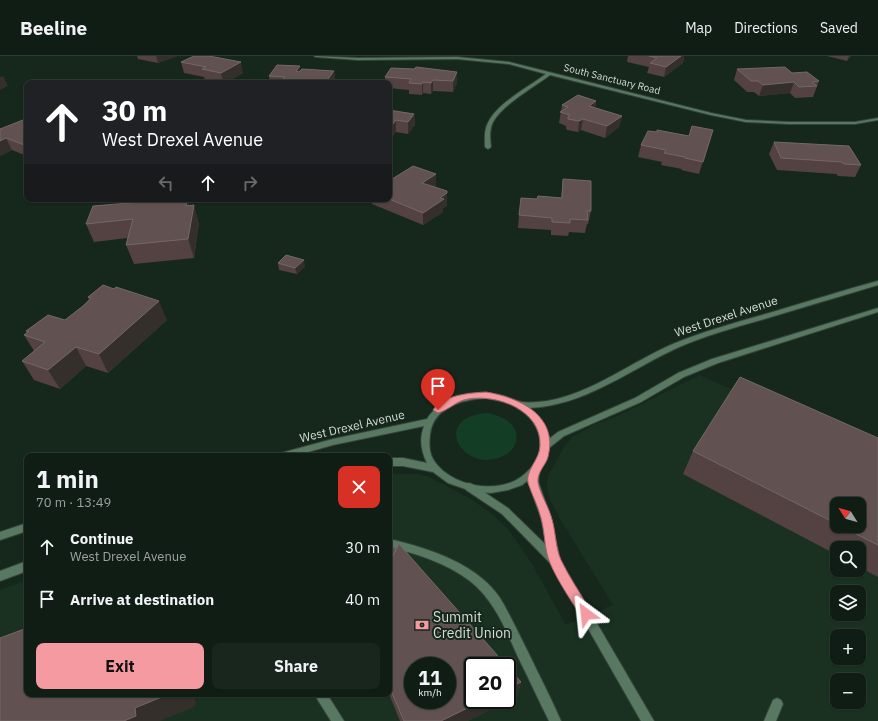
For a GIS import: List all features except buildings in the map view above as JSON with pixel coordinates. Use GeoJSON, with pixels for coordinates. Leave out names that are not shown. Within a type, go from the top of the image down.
{"type":"FeatureCollection","features":[{"type":"Feature","properties":{"kind":"street","name":"South Sanctuary Road"},"geometry":{"type":"LineString","coordinates":[[316,56],[358,59],[458,58],[509,63],[550,72],[711,114],[746,121],[856,123],[878,119]]}},
{"type":"Feature","properties":{"kind":"street"},"geometry":{"type":"LineString","coordinates":[[488,147],[487,138],[492,120],[508,104],[550,72]]}},
{"type":"Feature","properties":{"kind":"street","name":"West Drexel Avenue"},"geometry":{"type":"LineString","coordinates":[[519,405],[546,404],[574,396],[605,383],[675,346],[718,330],[878,283]]}},
{"type":"Feature","properties":{"kind":"street"},"geometry":{"type":"LineString","coordinates":[[545,446],[561,434],[638,400],[681,375],[695,369],[715,361],[878,310]]}},
{"type":"Feature","properties":{"kind":"street","name":"West Drexel Avenue"},"geometry":{"type":"LineString","coordinates":[[294,453],[428,422],[438,410],[447,404],[468,396],[486,395],[503,398],[519,405],[534,416],[543,430],[545,446],[543,458],[536,470]]}},
{"type":"Feature","properties":{"kind":"street"},"geometry":{"type":"LineString","coordinates":[[428,422],[424,437],[426,454],[436,469],[450,480],[469,487],[488,490],[507,487],[523,480],[536,470]]}},
{"type":"Feature","properties":{"kind":"street"},"geometry":{"type":"LineString","coordinates":[[392,462],[403,462],[436,469]]}},
{"type":"Feature","properties":{"kind":"street"},"geometry":{"type":"LineString","coordinates":[[536,470],[533,481],[546,518],[555,561]]}},
{"type":"Feature","properties":{"kind":"street"},"geometry":{"type":"LineString","coordinates":[[469,487],[505,511],[555,561],[648,721]]}},
{"type":"Feature","properties":{"kind":"street"},"geometry":{"type":"LineString","coordinates":[[0,536],[24,528]]}},
{"type":"Feature","properties":{"kind":"street"},"geometry":{"type":"LineString","coordinates":[[392,544],[409,547],[454,566],[474,578],[487,590],[499,605],[555,721]]}},
{"type":"Feature","properties":{"kind":"street"},"geometry":{"type":"LineString","coordinates":[[0,576],[24,567]]}},
{"type":"Feature","properties":{"kind":"street"},"geometry":{"type":"LineString","coordinates":[[322,697],[338,721]]}},
{"type":"Feature","properties":{"kind":"street"},"geometry":{"type":"LineString","coordinates":[[770,721],[777,704]]}},
{"type":"Feature","properties":{"kind":"shaded area"},"geometry":{"type":"Polygon","coordinates":[[[700,375],[878,456],[878,721],[0,721],[0,590],[24,581],[24,697],[392,697],[392,474],[418,474],[429,477],[471,499],[491,513],[508,529],[529,559],[566,625],[613,605],[550,500],[547,487],[548,476],[564,447],[572,437],[594,425],[620,415],[700,375]]]}},
{"type":"Feature","properties":{"kind":"shaded area"},"geometry":{"type":"Polygon","coordinates":[[[486,413],[508,421],[515,429],[516,435],[514,447],[511,451],[505,455],[490,460],[477,458],[466,453],[459,444],[456,434],[459,425],[469,417],[486,413]]]}},
{"type":"Feature","properties":{"kind":"place","name":"Summit Credit Union"},"geometry":{"type":"Point","coordinates":[422,625]}},
{"type":"Feature","properties":{"kind":"route"},"geometry":{"type":"LineString","coordinates":[[438,410],[451,401],[468,396],[486,395],[503,398],[519,405],[534,416],[543,430],[545,446],[543,458],[536,470],[533,481],[546,518],[555,561],[586,614]]}}]}
